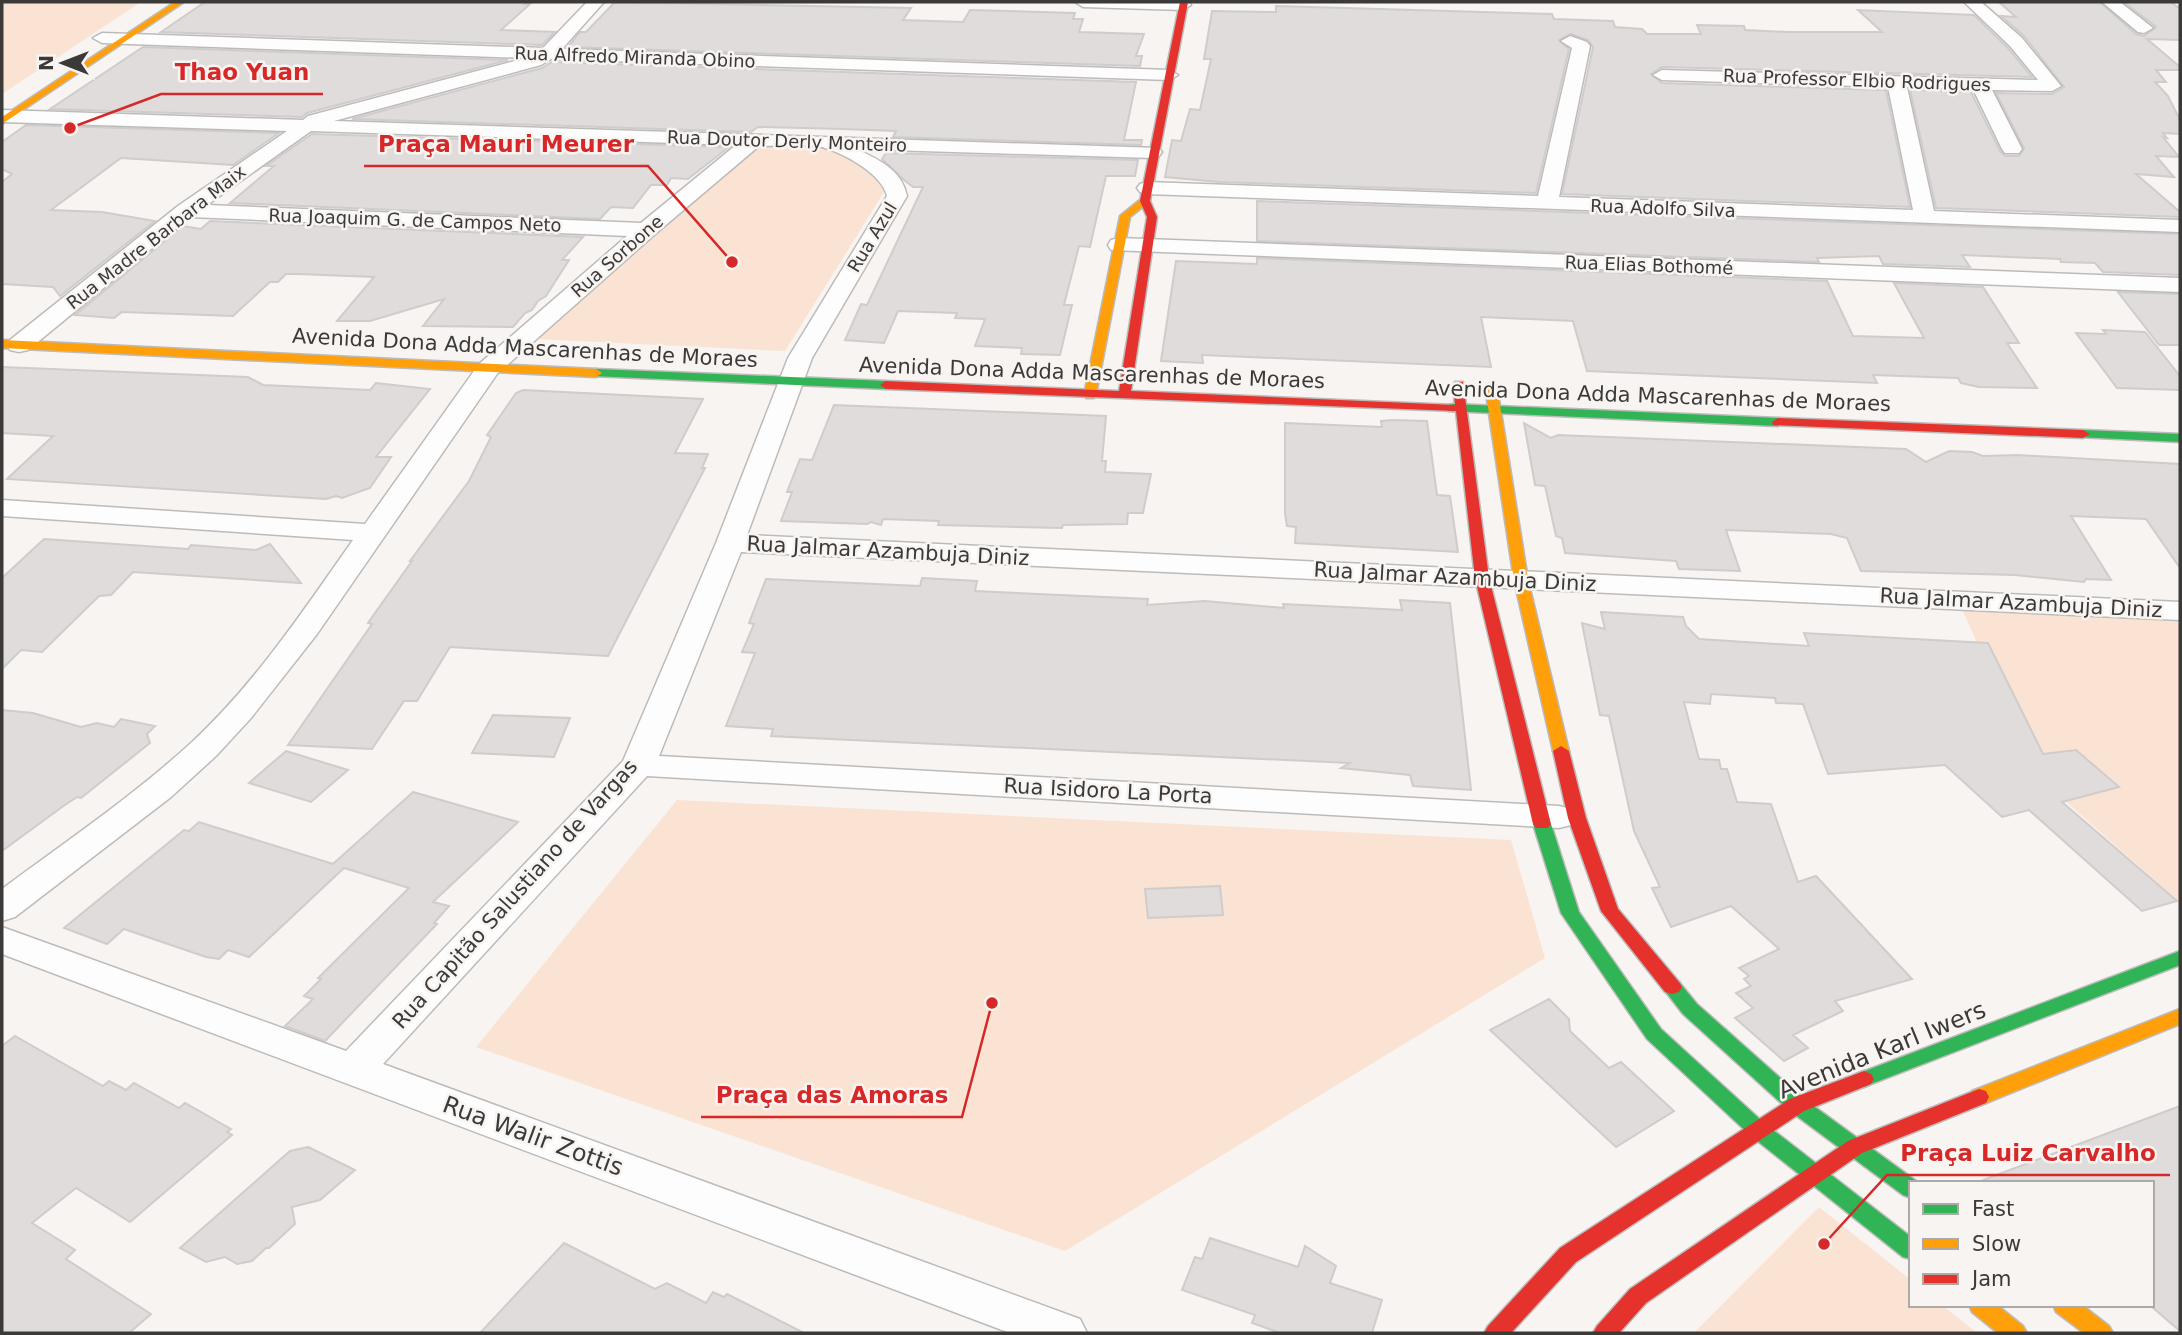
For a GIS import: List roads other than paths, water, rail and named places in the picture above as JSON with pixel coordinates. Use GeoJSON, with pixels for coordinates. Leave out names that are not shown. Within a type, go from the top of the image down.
{"type":"FeatureCollection","features":[{"type":"Feature","properties":{"kind":"street"},"geometry":{"type":"LineString","coordinates":[[3,114],[102,38],[157,2]]}},
{"type":"Feature","properties":{"kind":"street"},"geometry":{"type":"LineString","coordinates":[[3,114],[180,2]]}},
{"type":"Feature","properties":{"kind":"street","name":"Rua Madre Barbara Maix"},"geometry":{"type":"LineString","coordinates":[[10,345],[34,323],[185,210],[306,125],[325,116],[535,61],[548,54],[596,2]]}},
{"type":"Feature","properties":{"kind":"street"},"geometry":{"type":"LineString","coordinates":[[1083,2],[1183,3],[1152,152],[1146,195],[1152,216],[1134,374],[1124,396]]}},
{"type":"Feature","properties":{"kind":"street","name":"Rua Professor Elbio Rodrigues"},"geometry":{"type":"LineString","coordinates":[[1662,75],[2052,86],[2016,42],[1972,2]]}},
{"type":"Feature","properties":{"kind":"street"},"geometry":{"type":"LineString","coordinates":[[2110,2],[2144,28]]}},
{"type":"Feature","properties":{"kind":"street","name":"Rua Alfredo Miranda Obino"},"geometry":{"type":"LineString","coordinates":[[102,38],[1169,75]]}},
{"type":"Feature","properties":{"kind":"street"},"geometry":{"type":"LineString","coordinates":[[1547,204],[1581,47],[1570,41]]}},
{"type":"Feature","properties":{"kind":"street"},"geometry":{"type":"LineString","coordinates":[[1896,81],[1925,216]]}},
{"type":"Feature","properties":{"kind":"street"},"geometry":{"type":"LineString","coordinates":[[1980,84],[2012,149]]}},
{"type":"Feature","properties":{"kind":"street","name":"Rua Doutor Derly Monteiro"},"geometry":{"type":"LineString","coordinates":[[3,114],[1152,152]]}},
{"type":"Feature","properties":{"kind":"street","name":"Rua Sorbone"},"geometry":{"type":"LineString","coordinates":[[507,351],[754,140]]}},
{"type":"Feature","properties":{"kind":"street","name":"Rua Azul"},"geometry":{"type":"LineString","coordinates":[[798,363],[897,197],[894,184],[886,174],[828,142]]}},
{"type":"Feature","properties":{"kind":"street"},"geometry":{"type":"LineString","coordinates":[[1090,394],[1088,371],[1125,216],[1146,195]]}},
{"type":"Feature","properties":{"kind":"street","name":"Rua Adolfo Silva"},"geometry":{"type":"LineString","coordinates":[[1146,195],[1547,204],[2180,226]]}},
{"type":"Feature","properties":{"kind":"street","name":"Rua Joaquim G. de Campos Neto"},"geometry":{"type":"LineString","coordinates":[[185,210],[646,230]]}},
{"type":"Feature","properties":{"kind":"street","name":"Rua Elias Bothomé"},"geometry":{"type":"LineString","coordinates":[[1117,245],[2180,285]]}},
{"type":"Feature","properties":{"kind":"street"},"geometry":{"type":"LineString","coordinates":[[34,323],[73,324]]}},
{"type":"Feature","properties":{"kind":"street","name":"Avenida Dona Adda Mascarenhas de Moraes"},"geometry":{"type":"LineString","coordinates":[[10,345],[507,351],[798,363],[1124,396],[2180,438]]}},
{"type":"Feature","properties":{"kind":"street"},"geometry":{"type":"LineString","coordinates":[[2,908],[159,789],[204,749],[240,711],[282,659],[507,351]]}},
{"type":"Feature","properties":{"kind":"street","name":"Rua Capitão Salustiano de Vargas"},"geometry":{"type":"LineString","coordinates":[[354,1069],[638,765],[730,543],[798,363]]}},
{"type":"Feature","properties":{"kind":"street","name":"Avenida Dona Adda Mascarenhas de Moraes"},"geometry":{"type":"LineString","coordinates":[[1088,371],[1134,374]]}},
{"type":"Feature","properties":{"kind":"street","name":"Avenida Dona Adda Mascarenhas de Moraes"},"geometry":{"type":"LineString","coordinates":[[1461,408],[1452,385],[1498,387],[1495,410]]}},
{"type":"Feature","properties":{"kind":"street"},"geometry":{"type":"LineString","coordinates":[[1461,408],[1482,578],[1539,816],[1570,913],[1654,1034],[1757,1129],[1909,1248]]}},
{"type":"Feature","properties":{"kind":"street"},"geometry":{"type":"LineString","coordinates":[[1495,410],[1521,580],[1577,818],[1610,911],[1690,1009],[1797,1105],[1909,1188]]}},
{"type":"Feature","properties":{"kind":"street"},"geometry":{"type":"LineString","coordinates":[[8,515],[375,533]]}},
{"type":"Feature","properties":{"kind":"street","name":"Rua Jalmar Azambuja Diniz"},"geometry":{"type":"LineString","coordinates":[[730,543],[2180,611]]}},
{"type":"Feature","properties":{"kind":"street","name":"Rua Isidoro La Porta"},"geometry":{"type":"LineString","coordinates":[[638,765],[1577,818]]}},
{"type":"Feature","properties":{"kind":"street","name":"Rua Walir Zottis"},"geometry":{"type":"LineString","coordinates":[[2,940],[1064,1333]]}},
{"type":"Feature","properties":{"kind":"street","name":"Avenida Karl Iwers"},"geometry":{"type":"LineString","coordinates":[[1496,1333],[1569,1255],[1797,1105],[2180,958]]}},
{"type":"Feature","properties":{"kind":"street"},"geometry":{"type":"LineString","coordinates":[[1605,1333],[1638,1296],[1855,1147],[2180,1016]]}},
{"type":"Feature","properties":{"kind":"street"},"geometry":{"type":"LineString","coordinates":[[1982,1307],[2015,1333]]}},
{"type":"Feature","properties":{"kind":"street"},"geometry":{"type":"LineString","coordinates":[[2067,1307],[2101,1333]]}},
{"type":"Feature","properties":{"kind":"place","name":"Thao Yuan"},"geometry":{"type":"Point","coordinates":[70,128]}},
{"type":"Feature","properties":{"kind":"place","name":"Praça Mauri Meurer"},"geometry":{"type":"Point","coordinates":[732,262]}},
{"type":"Feature","properties":{"kind":"place","name":"Praça das Amoras"},"geometry":{"type":"Point","coordinates":[992,1003]}},
{"type":"Feature","properties":{"kind":"place","name":"Praça Luiz Carvalho"},"geometry":{"type":"Point","coordinates":[1824,1244]}}]}
